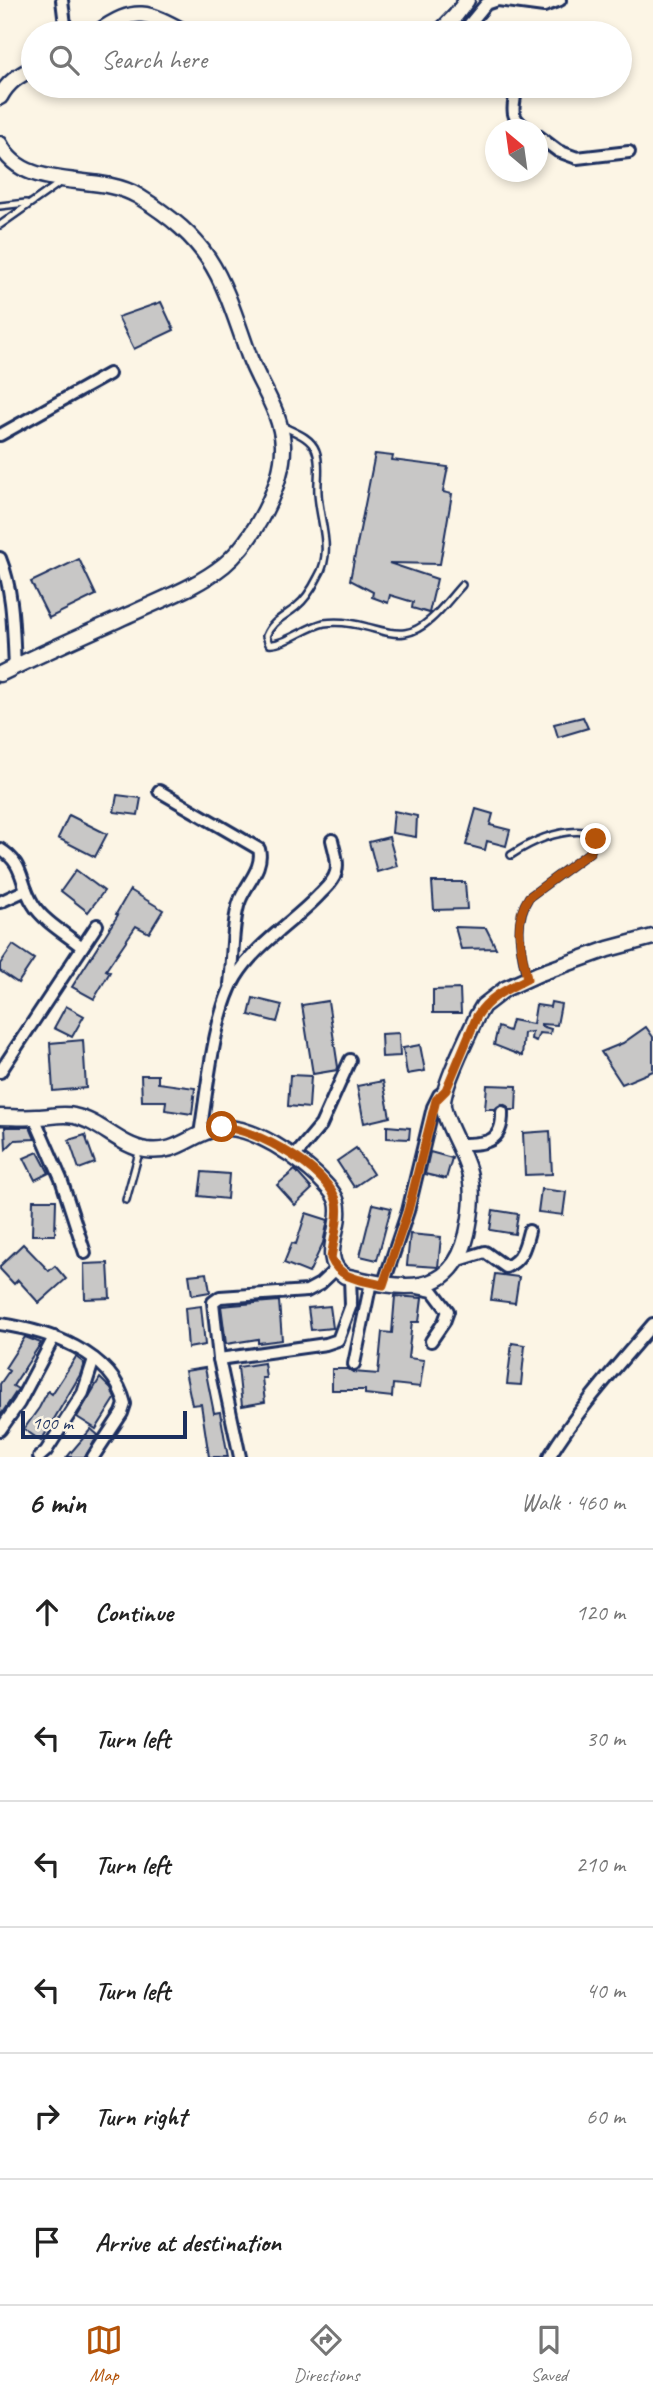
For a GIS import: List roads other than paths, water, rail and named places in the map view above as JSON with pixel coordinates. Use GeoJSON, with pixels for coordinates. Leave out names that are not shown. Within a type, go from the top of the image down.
{"type":"FeatureCollection","features":[{"type":"Feature","properties":{"kind":"street"},"geometry":{"type":"LineString","coordinates":[[62,0],[65,21]]}},
{"type":"Feature","properties":{"kind":"street"},"geometry":{"type":"LineString","coordinates":[[456,21],[467,0]]}},
{"type":"Feature","properties":{"kind":"street"},"geometry":{"type":"LineString","coordinates":[[465,21],[486,4],[498,0],[544,6],[560,0]]}},
{"type":"Feature","properties":{"kind":"street"},"geometry":{"type":"LineString","coordinates":[[116,21],[135,13],[163,21]]}},
{"type":"Feature","properties":{"kind":"street"},"geometry":{"type":"LineString","coordinates":[[0,97],[5,88],[21,74]]}},
{"type":"Feature","properties":{"kind":"street"},"geometry":{"type":"LineString","coordinates":[[514,98],[512,113],[515,119]]}},
{"type":"Feature","properties":{"kind":"street"},"geometry":{"type":"LineString","coordinates":[[0,144],[11,161],[37,173],[64,180],[98,182],[124,189],[168,216],[196,240],[212,261],[227,292],[252,364],[273,405],[283,443],[279,478],[245,543],[224,564],[178,592],[0,674]]}},
{"type":"Feature","properties":{"kind":"street"},"geometry":{"type":"LineString","coordinates":[[548,144],[577,158],[629,152]]}},
{"type":"Feature","properties":{"kind":"street"},"geometry":{"type":"LineString","coordinates":[[0,435],[110,374]]}},
{"type":"Feature","properties":{"kind":"street"},"geometry":{"type":"LineString","coordinates":[[0,558],[7,574],[12,607],[15,667]]}},
{"type":"Feature","properties":{"kind":"street"},"geometry":{"type":"LineString","coordinates":[[159,791],[259,849],[260,862],[236,912],[230,986],[220,1021],[200,1134]]}},
{"type":"Feature","properties":{"kind":"street"},"geometry":{"type":"LineString","coordinates":[[230,986],[249,961],[331,882],[337,862],[332,840]]}},
{"type":"Feature","properties":{"kind":"street"},"geometry":{"type":"LineString","coordinates":[[0,849],[19,866],[33,905],[82,947]]}},
{"type":"Feature","properties":{"kind":"street"},"geometry":{"type":"LineString","coordinates":[[0,902],[26,890]]}},
{"type":"Feature","properties":{"kind":"street"},"geometry":{"type":"LineString","coordinates":[[0,1072],[97,925]]}},
{"type":"Feature","properties":{"kind":"street"},"geometry":{"type":"LineString","coordinates":[[403,1286],[420,1286],[439,1280],[456,1261],[468,1226],[472,1194],[470,1174],[443,1106],[446,1090],[483,1006],[505,989],[527,979],[608,949],[653,937]]}},
{"type":"Feature","properties":{"kind":"street"},"geometry":{"type":"LineString","coordinates":[[295,1156],[321,1125],[351,1060]]}},
{"type":"Feature","properties":{"kind":"street"},"geometry":{"type":"LineString","coordinates":[[355,1364],[377,1283],[408,1211],[433,1107],[439,1095],[446,1090]]}},
{"type":"Feature","properties":{"kind":"street"},"geometry":{"type":"LineString","coordinates":[[459,1144],[481,1144],[492,1140],[502,1125],[502,1112]]}},
{"type":"Feature","properties":{"kind":"street"},"geometry":{"type":"LineString","coordinates":[[0,1117],[75,1116],[140,1149],[166,1151],[217,1128],[236,1129],[250,1133],[295,1156],[325,1184],[338,1204],[331,1258],[340,1273],[377,1283],[433,1291],[448,1311],[431,1341]]}},
{"type":"Feature","properties":{"kind":"street"},"geometry":{"type":"LineString","coordinates":[[34,1117],[61,1179],[85,1254]]}},
{"type":"Feature","properties":{"kind":"street"},"geometry":{"type":"LineString","coordinates":[[456,1261],[485,1252],[506,1267],[522,1255],[528,1231]]}},
{"type":"Feature","properties":{"kind":"street"},"geometry":{"type":"LineString","coordinates":[[240,1457],[219,1359],[212,1305],[217,1298],[307,1291],[320,1284],[337,1268]]}},
{"type":"Feature","properties":{"kind":"street"},"geometry":{"type":"LineString","coordinates":[[219,1359],[338,1340],[351,1305],[350,1277]]}},
{"type":"Feature","properties":{"kind":"street"},"geometry":{"type":"LineString","coordinates":[[0,1337],[4,1324],[54,1337],[94,1359],[116,1382],[125,1404],[93,1457]]}},
{"type":"Feature","properties":{"kind":"street"},"geometry":{"type":"LineString","coordinates":[[549,1457],[615,1368],[653,1324]]}},
{"type":"Feature","properties":{"kind":"street"},"geometry":{"type":"LineString","coordinates":[[0,1430],[19,1404],[54,1337]]}},
{"type":"Feature","properties":{"kind":"street"},"geometry":{"type":"LineString","coordinates":[[39,1457],[46,1451],[83,1393],[94,1359]]}},
{"type":"Feature","properties":{"kind":"lane"},"geometry":{"type":"LineString","coordinates":[[0,225],[64,180]]}},
{"type":"Feature","properties":{"kind":"lane"},"geometry":{"type":"LineString","coordinates":[[0,206],[29,203]]}},
{"type":"Feature","properties":{"kind":"lane"},"geometry":{"type":"LineString","coordinates":[[279,425],[309,439],[316,450],[318,494],[326,539],[321,573],[297,606],[279,618],[269,629],[265,636],[269,644],[281,643],[307,628],[328,622],[353,623],[395,633],[410,632],[436,613],[462,585]]}},
{"type":"Feature","properties":{"kind":"lane"},"geometry":{"type":"LineString","coordinates":[[511,855],[536,841],[569,832],[593,834],[596,839],[590,852],[529,897],[522,907],[519,938],[527,979]]}},
{"type":"Feature","properties":{"kind":"lane"},"geometry":{"type":"LineString","coordinates":[[126,1200],[140,1149]]}}]}
